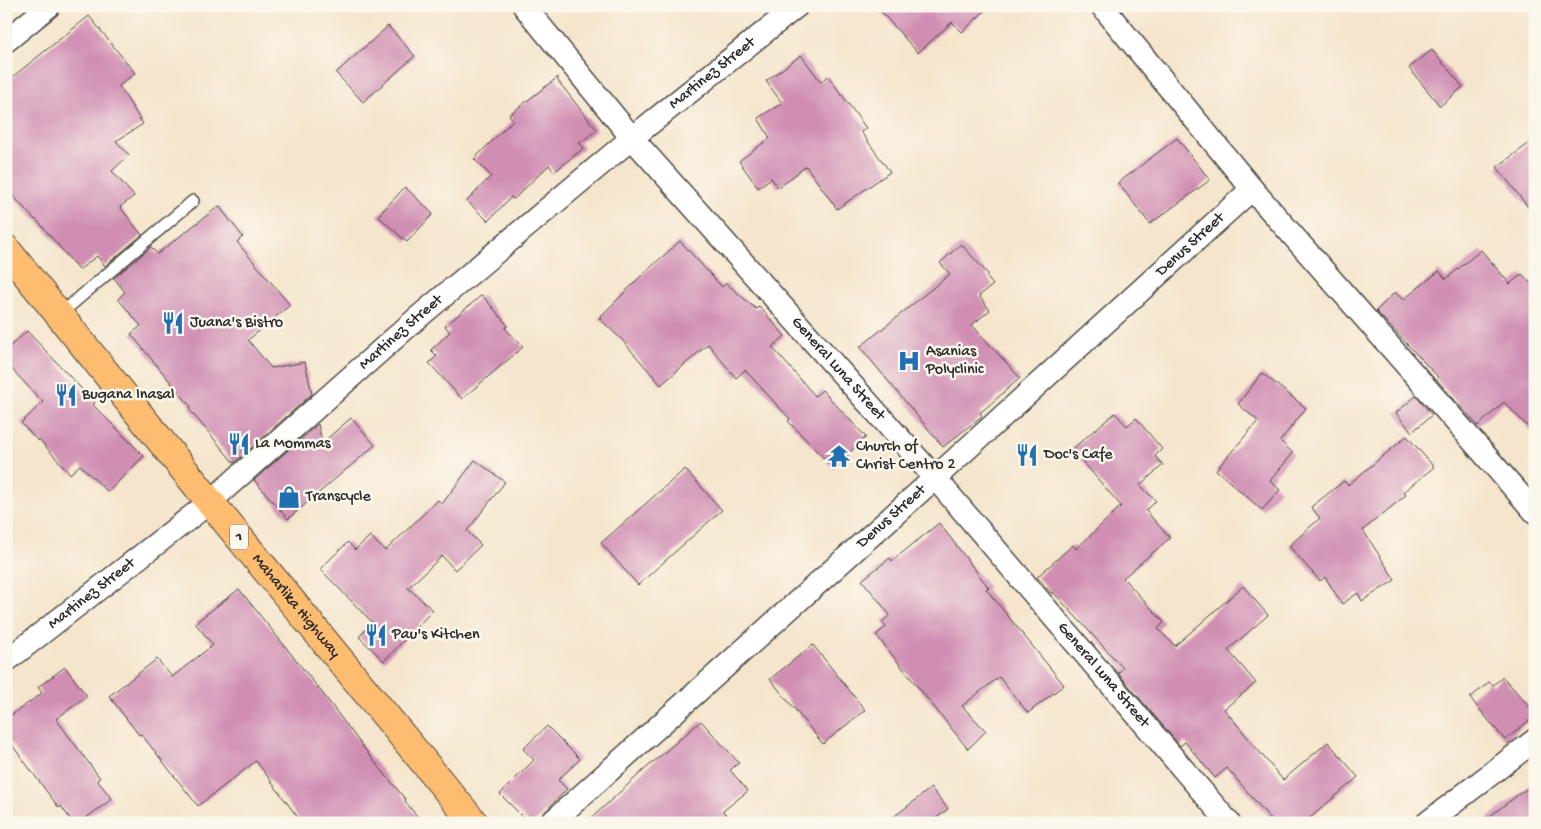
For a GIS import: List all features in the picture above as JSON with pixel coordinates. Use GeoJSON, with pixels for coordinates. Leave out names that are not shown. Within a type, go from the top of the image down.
{"type":"FeatureCollection","features":[{"type":"Feature","properties":{"kind":"highway","name":"Maharlika Highway"},"geometry":{"type":"LineString","coordinates":[[6,249],[210,502],[474,823]]}},
{"type":"Feature","properties":{"kind":"street"},"geometry":{"type":"LineString","coordinates":[[6,41],[49,6]]}},
{"type":"Feature","properties":{"kind":"street","name":"General Luna Street"},"geometry":{"type":"LineString","coordinates":[[524,6],[632,138],[935,478],[1229,823]]}},
{"type":"Feature","properties":{"kind":"street","name":"Martinez Street"},"geometry":{"type":"LineString","coordinates":[[6,661],[210,502],[415,320],[632,138],[796,6]]}},
{"type":"Feature","properties":{"kind":"street"},"geometry":{"type":"LineString","coordinates":[[1102,6],[1252,189],[1535,512]]}},
{"type":"Feature","properties":{"kind":"street","name":"Denus Street"},"geometry":{"type":"LineString","coordinates":[[551,823],[935,478],[1252,189]]}},
{"type":"Feature","properties":{"kind":"street"},"geometry":{"type":"LineString","coordinates":[[1428,823],[1535,740]]}},
{"type":"Feature","properties":{"kind":"lane"},"geometry":{"type":"LineString","coordinates":[[59,315],[193,201]]}},
{"type":"Feature","properties":{"kind":"building"},"geometry":{"type":"Polygon","coordinates":[[[876,6],[990,6],[962,32],[952,22],[918,53],[876,6]]]}},
{"type":"Feature","properties":{"kind":"building"},"geometry":{"type":"Polygon","coordinates":[[[89,16],[135,73],[119,86],[143,124],[116,141],[129,155],[112,171],[134,196],[120,207],[142,235],[105,266],[97,256],[79,270],[36,219],[6,188],[6,82],[89,16]]]}},
{"type":"Feature","properties":{"kind":"building"},"geometry":{"type":"Polygon","coordinates":[[[388,26],[415,56],[363,102],[336,73],[388,26]]]}},
{"type":"Feature","properties":{"kind":"building"},"geometry":{"type":"Polygon","coordinates":[[[1432,50],[1463,87],[1440,106],[1409,68],[1432,50]]]}},
{"type":"Feature","properties":{"kind":"building"},"geometry":{"type":"Polygon","coordinates":[[[801,55],[821,82],[828,76],[866,128],[861,132],[890,172],[837,209],[806,166],[778,188],[771,178],[758,188],[739,161],[770,138],[758,118],[782,103],[766,81],[801,55]]]}},
{"type":"Feature","properties":{"kind":"building"},"geometry":{"type":"Polygon","coordinates":[[[558,77],[558,81],[597,130],[579,143],[584,148],[554,172],[549,165],[514,199],[511,197],[488,221],[467,201],[491,176],[474,159],[513,120],[509,115],[558,77]]]}},
{"type":"Feature","properties":{"kind":"building"},"geometry":{"type":"Polygon","coordinates":[[[1177,138],[1210,180],[1150,224],[1118,183],[1177,138]]]}},
{"type":"Feature","properties":{"kind":"building"},"geometry":{"type":"Polygon","coordinates":[[[1535,139],[1535,216],[1497,167],[1535,139]]]}},
{"type":"Feature","properties":{"kind":"building"},"geometry":{"type":"Polygon","coordinates":[[[405,187],[433,214],[407,242],[378,216],[405,187]]]}},
{"type":"Feature","properties":{"kind":"building"},"geometry":{"type":"Polygon","coordinates":[[[219,206],[243,237],[237,242],[290,305],[248,340],[271,368],[305,362],[312,394],[234,463],[131,334],[141,326],[118,299],[125,292],[114,278],[151,247],[157,254],[219,206]]]}},
{"type":"Feature","properties":{"kind":"building"},"geometry":{"type":"Polygon","coordinates":[[[680,241],[722,287],[726,283],[756,309],[759,306],[785,336],[772,347],[815,396],[822,390],[866,437],[833,468],[788,421],[790,419],[745,370],[736,378],[708,344],[661,385],[622,340],[599,318],[643,274],[680,241]]]}},
{"type":"Feature","properties":{"kind":"building","name":"Asanias Polyclinic"},"geometry":{"type":"Polygon","coordinates":[[[961,244],[988,274],[986,276],[993,285],[979,296],[990,310],[972,325],[1020,378],[980,413],[982,416],[943,447],[860,347],[950,274],[940,263],[961,244]]]}},
{"type":"Feature","properties":{"kind":"building"},"geometry":{"type":"Polygon","coordinates":[[[1481,250],[1510,284],[1522,274],[1535,288],[1535,434],[1504,402],[1478,426],[1436,379],[1438,377],[1376,311],[1395,292],[1403,300],[1439,271],[1446,279],[1481,250]]]}},
{"type":"Feature","properties":{"kind":"building"},"geometry":{"type":"Polygon","coordinates":[[[482,295],[508,326],[505,328],[523,347],[462,399],[429,363],[437,356],[431,350],[450,332],[445,326],[482,295]]]}},
{"type":"Feature","properties":{"kind":"building"},"geometry":{"type":"Polygon","coordinates":[[[27,331],[95,403],[93,405],[144,456],[108,492],[80,465],[70,474],[39,439],[38,441],[21,423],[43,402],[6,363],[6,350],[27,331]]]}},
{"type":"Feature","properties":{"kind":"building"},"geometry":{"type":"Polygon","coordinates":[[[1262,373],[1306,408],[1280,441],[1293,453],[1270,481],[1280,490],[1262,510],[1216,470],[1258,421],[1238,404],[1262,373]]]}},
{"type":"Feature","properties":{"kind":"building"},"geometry":{"type":"Polygon","coordinates":[[[1416,396],[1432,415],[1412,432],[1396,413],[1416,396]]]}},
{"type":"Feature","properties":{"kind":"building"},"geometry":{"type":"Polygon","coordinates":[[[1115,413],[1127,426],[1136,418],[1162,449],[1155,456],[1163,465],[1140,485],[1156,501],[1146,511],[1170,538],[1123,578],[1164,622],[1158,629],[1175,646],[1243,586],[1268,615],[1228,650],[1256,683],[1224,709],[1283,780],[1328,742],[1358,777],[1304,823],[1274,823],[1227,768],[1215,778],[1185,742],[1180,746],[1118,673],[1123,668],[1037,577],[1073,545],[1076,549],[1121,506],[1072,449],[1115,413]]]}},
{"type":"Feature","properties":{"kind":"building"},"geometry":{"type":"Polygon","coordinates":[[[351,418],[375,445],[288,519],[254,480],[318,424],[322,443],[351,418]]]}},
{"type":"Feature","properties":{"kind":"building"},"geometry":{"type":"Polygon","coordinates":[[[1407,436],[1434,467],[1403,492],[1406,495],[1363,530],[1395,580],[1362,601],[1358,593],[1342,604],[1325,577],[1320,581],[1289,546],[1320,518],[1311,507],[1344,481],[1348,485],[1407,436]]]}},
{"type":"Feature","properties":{"kind":"building"},"geometry":{"type":"Polygon","coordinates":[[[475,460],[505,482],[467,531],[481,545],[455,570],[442,556],[408,588],[433,610],[384,661],[359,637],[372,622],[320,569],[348,542],[355,550],[370,536],[385,551],[438,500],[442,504],[475,460]]]}},
{"type":"Feature","properties":{"kind":"building"},"geometry":{"type":"Polygon","coordinates":[[[685,469],[722,510],[638,585],[601,543],[685,469]]]}},
{"type":"Feature","properties":{"kind":"building"},"geometry":{"type":"Polygon","coordinates":[[[939,523],[989,588],[986,589],[1064,685],[1028,713],[999,677],[962,706],[986,731],[968,749],[876,635],[886,627],[882,622],[890,615],[862,580],[890,558],[892,561],[939,523]]]}},
{"type":"Feature","properties":{"kind":"building"},"geometry":{"type":"Polygon","coordinates":[[[239,589],[320,690],[422,823],[302,823],[256,761],[198,806],[141,734],[139,735],[109,696],[157,659],[172,677],[213,645],[195,623],[239,589]]]}},
{"type":"Feature","properties":{"kind":"building"},"geometry":{"type":"Polygon","coordinates":[[[813,645],[865,710],[823,744],[770,679],[813,645]]]}},
{"type":"Feature","properties":{"kind":"building"},"geometry":{"type":"Polygon","coordinates":[[[65,667],[87,696],[56,719],[100,778],[97,780],[112,799],[79,823],[73,823],[61,806],[59,808],[6,737],[6,719],[42,693],[38,687],[65,667]]]}},
{"type":"Feature","properties":{"kind":"building"},"geometry":{"type":"Polygon","coordinates":[[[1503,677],[1535,713],[1535,716],[1505,740],[1470,698],[1489,682],[1493,685],[1503,677]]]}},
{"type":"Feature","properties":{"kind":"building"},"geometry":{"type":"Polygon","coordinates":[[[701,721],[739,763],[730,770],[748,791],[723,811],[733,823],[586,823],[644,770],[701,721]]]}},
{"type":"Feature","properties":{"kind":"building"},"geometry":{"type":"Polygon","coordinates":[[[547,726],[580,759],[558,780],[567,789],[534,823],[529,823],[500,794],[534,760],[523,749],[547,726]]]}},
{"type":"Feature","properties":{"kind":"building"},"geometry":{"type":"Polygon","coordinates":[[[1535,782],[1535,823],[1481,823],[1535,782]]]}},
{"type":"Feature","properties":{"kind":"building"},"geometry":{"type":"Polygon","coordinates":[[[931,788],[948,809],[930,823],[886,823],[931,788]]]}},
{"type":"Feature","properties":{"kind":"place","name":"Juana's Bistro"},"geometry":{"type":"Point","coordinates":[173,323]}},
{"type":"Feature","properties":{"kind":"place","name":"Asanias Polyclinic"},"geometry":{"type":"Point","coordinates":[909,361]}},
{"type":"Feature","properties":{"kind":"place","name":"Bugana Inasal"},"geometry":{"type":"Point","coordinates":[66,395]}},
{"type":"Feature","properties":{"kind":"place","name":"La Mommas"},"geometry":{"type":"Point","coordinates":[239,444]}},
{"type":"Feature","properties":{"kind":"place","name":"Doc's Cafe"},"geometry":{"type":"Point","coordinates":[1027,455]}},
{"type":"Feature","properties":{"kind":"place","name":"Church of Christ Centro 2"},"geometry":{"type":"Point","coordinates":[839,456]}},
{"type":"Feature","properties":{"kind":"place","name":"Transcycle"},"geometry":{"type":"Point","coordinates":[289,497]}},
{"type":"Feature","properties":{"kind":"place","name":"Pau's Kitchen"},"geometry":{"type":"Point","coordinates":[376,635]}}]}
